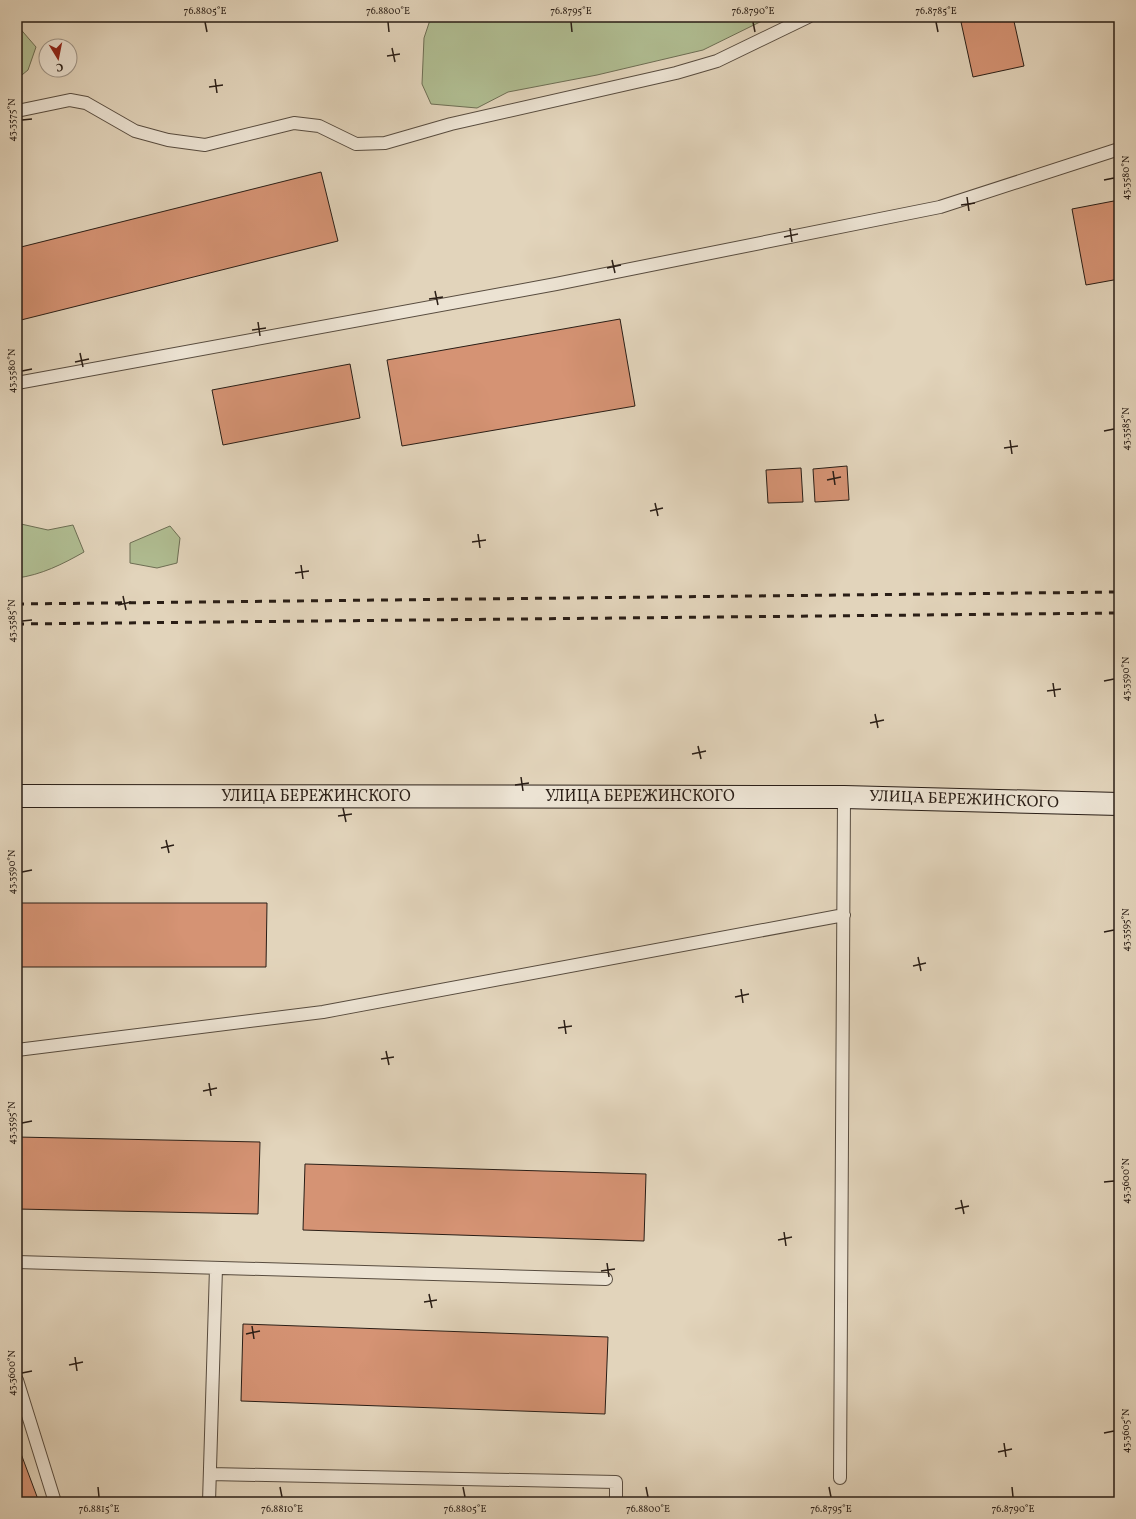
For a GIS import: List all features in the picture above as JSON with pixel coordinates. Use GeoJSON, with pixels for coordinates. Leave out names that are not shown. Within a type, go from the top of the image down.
{"type":"FeatureCollection","features":[{"type":"Feature","properties":{"kind":"main road","name":"УЛИЦА БЕРЕЖИНСКОГО"},"geometry":{"type":"LineString","coordinates":[[17,796],[844,797],[1119,804]]}},
{"type":"Feature","properties":{"kind":"lane"},"geometry":{"type":"LineString","coordinates":[[17,112],[70,100],[86,103],[135,131],[168,140],[205,145],[294,123],[319,126],[356,144],[385,143],[451,124],[676,73],[717,61],[808,17]]}},
{"type":"Feature","properties":{"kind":"lane"},"geometry":{"type":"LineString","coordinates":[[17,383],[556,284],[940,207],[1119,149]]}},
{"type":"Feature","properties":{"kind":"lane"},"geometry":{"type":"LineString","coordinates":[[840,1478],[844,797]]}},
{"type":"Feature","properties":{"kind":"lane"},"geometry":{"type":"LineString","coordinates":[[17,1050],[323,1012],[844,915]]}},
{"type":"Feature","properties":{"kind":"lane"},"geometry":{"type":"LineString","coordinates":[[17,1262],[606,1279]]}},
{"type":"Feature","properties":{"kind":"lane"},"geometry":{"type":"LineString","coordinates":[[209,1502],[216,1268]]}},
{"type":"Feature","properties":{"kind":"lane"},"geometry":{"type":"LineString","coordinates":[[17,1380],[55,1502]]}},
{"type":"Feature","properties":{"kind":"lane"},"geometry":{"type":"LineString","coordinates":[[210,1474],[616,1482],[616,1502]]}},
{"type":"Feature","properties":{"kind":"green space"},"geometry":{"type":"Polygon","coordinates":[[[431,17],[767,17],[764,20],[703,50],[597,75],[508,92],[477,108],[431,104],[422,84],[424,38],[431,17]]]}},
{"type":"Feature","properties":{"kind":"green space"},"geometry":{"type":"Polygon","coordinates":[[[17,25],[36,47],[28,70],[17,79],[17,25]]]}},
{"type":"Feature","properties":{"kind":"green space"},"geometry":{"type":"Polygon","coordinates":[[[21,524],[48,530],[73,525],[84,552],[52,568],[26,577],[17,578],[17,526],[21,524]]]}},
{"type":"Feature","properties":{"kind":"green space"},"geometry":{"type":"Polygon","coordinates":[[[170,526],[180,538],[177,563],[157,568],[130,563],[130,543],[170,526]]]}},
{"type":"Feature","properties":{"kind":"building"},"geometry":{"type":"Polygon","coordinates":[[[985,17],[1013,17],[1024,66],[973,77],[961,22],[985,17]]]}},
{"type":"Feature","properties":{"kind":"building"},"geometry":{"type":"Polygon","coordinates":[[[321,172],[338,241],[17,321],[17,248],[321,172]]]}},
{"type":"Feature","properties":{"kind":"building"},"geometry":{"type":"Polygon","coordinates":[[[1119,200],[1119,279],[1086,285],[1072,209],[1119,200]]]}},
{"type":"Feature","properties":{"kind":"building"},"geometry":{"type":"Polygon","coordinates":[[[620,319],[635,406],[402,446],[387,360],[620,319]]]}},
{"type":"Feature","properties":{"kind":"building"},"geometry":{"type":"Polygon","coordinates":[[[350,364],[360,418],[223,445],[212,390],[350,364]]]}},
{"type":"Feature","properties":{"kind":"building"},"geometry":{"type":"Polygon","coordinates":[[[847,466],[849,500],[815,502],[813,469],[847,466]]]}},
{"type":"Feature","properties":{"kind":"building"},"geometry":{"type":"Polygon","coordinates":[[[801,468],[803,502],[768,503],[766,470],[801,468]]]}},
{"type":"Feature","properties":{"kind":"building"},"geometry":{"type":"Polygon","coordinates":[[[17,903],[267,903],[266,967],[17,967],[17,903]]]}},
{"type":"Feature","properties":{"kind":"building"},"geometry":{"type":"Polygon","coordinates":[[[17,1137],[260,1142],[258,1214],[17,1209],[17,1137]]]}},
{"type":"Feature","properties":{"kind":"building"},"geometry":{"type":"Polygon","coordinates":[[[305,1164],[646,1174],[644,1241],[303,1230],[305,1164]]]}},
{"type":"Feature","properties":{"kind":"building"},"geometry":{"type":"Polygon","coordinates":[[[243,1324],[608,1337],[605,1414],[241,1401],[243,1324]]]}},
{"type":"Feature","properties":{"kind":"building"},"geometry":{"type":"Polygon","coordinates":[[[17,1443],[39,1502],[17,1502],[17,1443]]]}},
{"type":"Feature","properties":{"kind":"railway"},"geometry":{"type":"LineString","coordinates":[[17,604],[1119,592]]}},
{"type":"Feature","properties":{"kind":"railway"},"geometry":{"type":"LineString","coordinates":[[17,624],[1119,613]]}}]}
